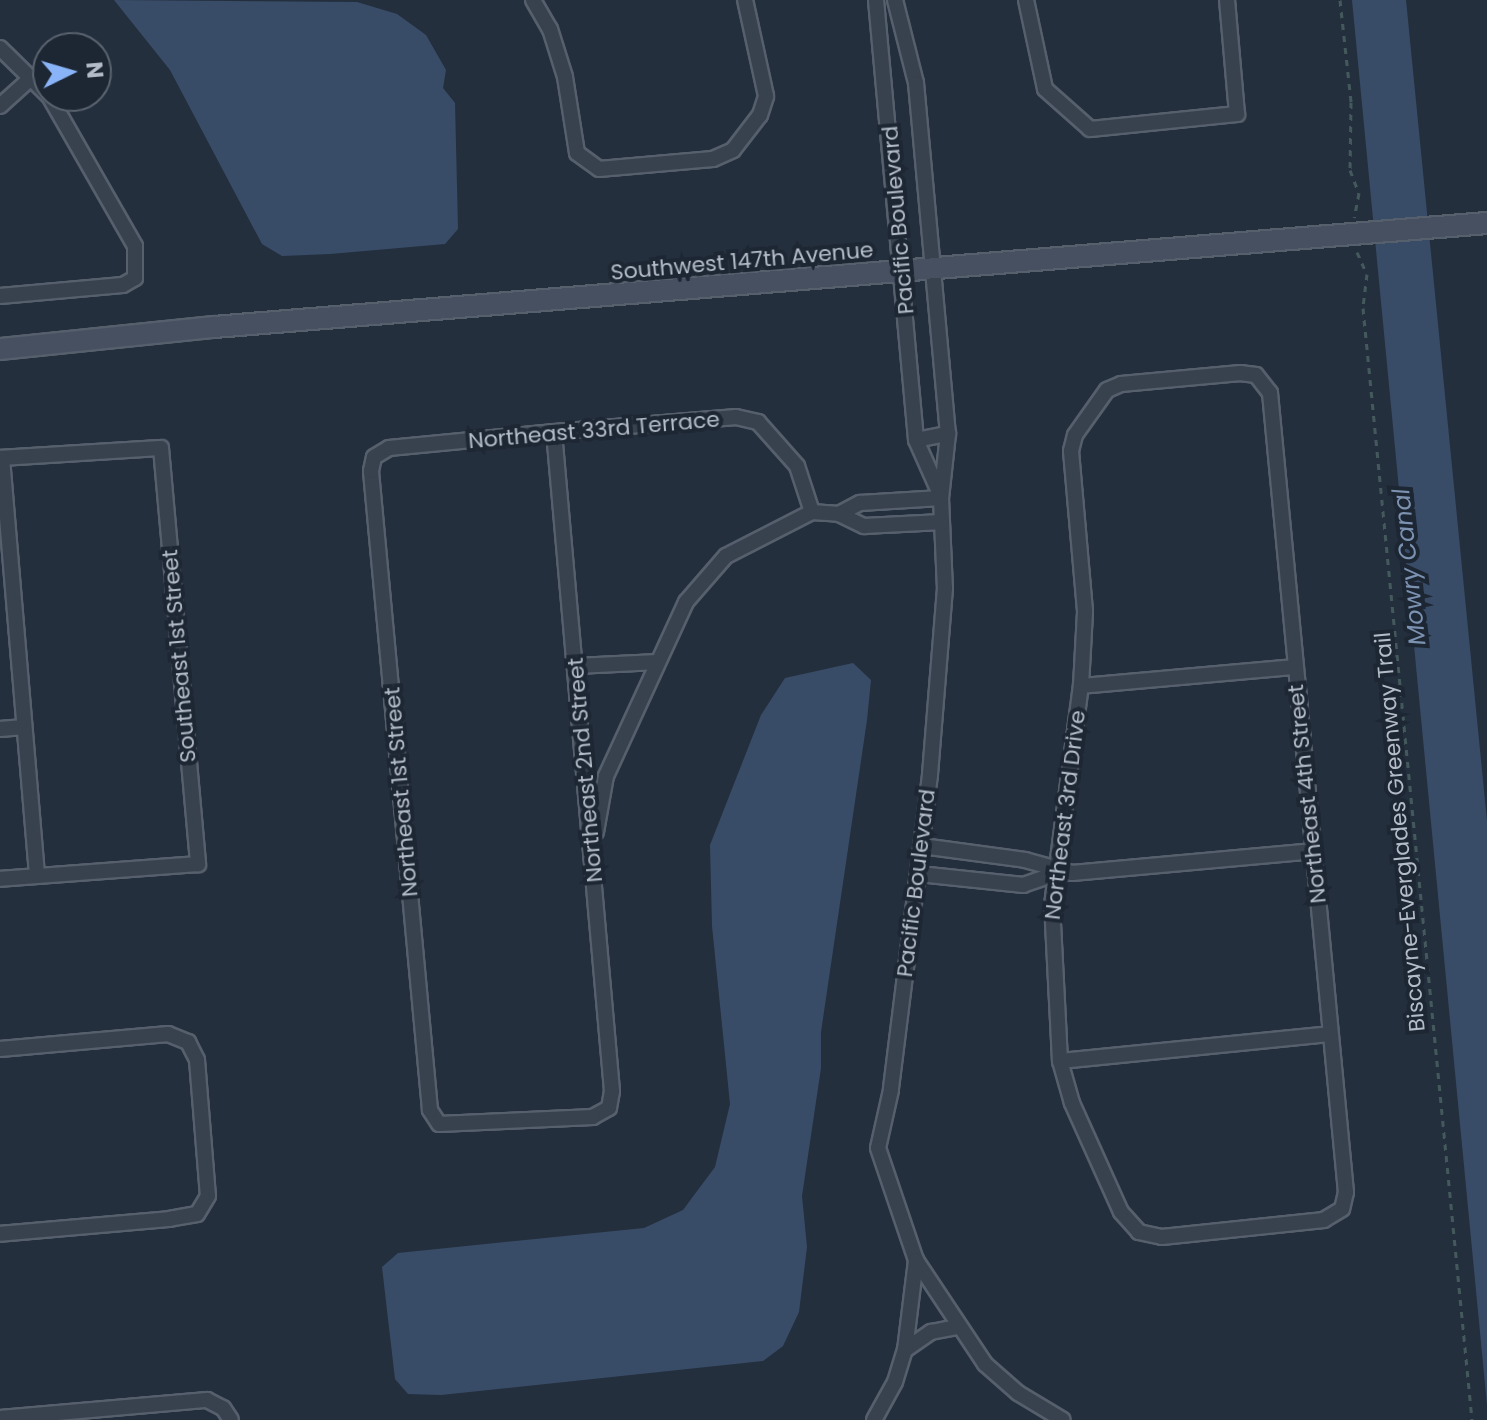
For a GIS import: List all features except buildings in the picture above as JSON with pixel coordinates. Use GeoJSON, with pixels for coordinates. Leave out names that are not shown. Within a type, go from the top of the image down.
{"type":"FeatureCollection","features":[{"type":"Feature","properties":{"kind":"street"},"geometry":{"type":"LineString","coordinates":[[533,0],[558,53],[571,134],[585,163],[599,169],[713,159],[733,150],[760,115],[766,96],[745,0]]}},
{"type":"Feature","properties":{"kind":"street","name":"Pacific Boulevard"},"geometry":{"type":"LineString","coordinates":[[876,0],[904,272],[916,440],[941,498]]}},
{"type":"Feature","properties":{"kind":"street","name":"Pacific Boulevard"},"geometry":{"type":"LineString","coordinates":[[895,0],[916,83],[936,270],[948,434],[941,498],[945,588],[922,846],[891,1090],[878,1148],[916,1260]]}},
{"type":"Feature","properties":{"kind":"street"},"geometry":{"type":"LineString","coordinates":[[1026,0],[1045,89],[1090,129],[1237,114],[1227,0]]}},
{"type":"Feature","properties":{"kind":"street"},"geometry":{"type":"LineString","coordinates":[[0,48],[31,78],[0,106]]}},
{"type":"Feature","properties":{"kind":"street"},"geometry":{"type":"LineString","coordinates":[[0,296],[123,285],[135,278],[135,246],[57,112]]}},
{"type":"Feature","properties":{"kind":"street","name":"Southwest 147th Avenue"},"geometry":{"type":"LineString","coordinates":[[0,349],[214,327],[1487,223]]}},
{"type":"Feature","properties":{"kind":"street","name":"Northeast 4th Street"},"geometry":{"type":"LineString","coordinates":[[1107,390],[1121,384],[1240,373],[1263,380],[1270,393],[1346,1192],[1342,1209],[1324,1220],[1162,1237],[1139,1232]]}},
{"type":"Feature","properties":{"kind":"street","name":"Northeast 3rd Drive"},"geometry":{"type":"LineString","coordinates":[[1107,390],[1075,435],[1071,451],[1085,611],[1081,686],[1051,932],[1060,1061],[1072,1103],[1121,1212],[1139,1232]]}},
{"type":"Feature","properties":{"kind":"street","name":"Northeast 33rd Terrace"},"geometry":{"type":"LineString","coordinates":[[374,457],[389,448],[736,417],[758,422],[797,466],[812,512]]}},
{"type":"Feature","properties":{"kind":"street","name":"Northeast 2nd Street"},"geometry":{"type":"LineString","coordinates":[[554,432],[612,1091],[609,1108]]}},
{"type":"Feature","properties":{"kind":"street"},"geometry":{"type":"LineString","coordinates":[[916,440],[948,434]]}},
{"type":"Feature","properties":{"kind":"street","name":"Southeast 1st Street"},"geometry":{"type":"LineString","coordinates":[[1,458],[161,448],[198,864],[37,875]]}},
{"type":"Feature","properties":{"kind":"street","name":"Northeast 1st Street"},"geometry":{"type":"LineString","coordinates":[[374,457],[371,471],[430,1110],[439,1124],[593,1117],[609,1108]]}},
{"type":"Feature","properties":{"kind":"street"},"geometry":{"type":"LineString","coordinates":[[0,879],[37,875],[6,577],[1,458]]}},
{"type":"Feature","properties":{"kind":"street"},"geometry":{"type":"LineString","coordinates":[[839,514],[860,503],[941,498]]}},
{"type":"Feature","properties":{"kind":"street"},"geometry":{"type":"LineString","coordinates":[[592,852],[606,776],[686,602],[726,556],[812,512],[839,514],[864,526],[942,522]]}},
{"type":"Feature","properties":{"kind":"street"},"geometry":{"type":"LineString","coordinates":[[576,666],[658,662]]}},
{"type":"Feature","properties":{"kind":"street"},"geometry":{"type":"LineString","coordinates":[[1081,686],[1294,667]]}},
{"type":"Feature","properties":{"kind":"street"},"geometry":{"type":"LineString","coordinates":[[0,729],[24,727]]}},
{"type":"Feature","properties":{"kind":"street"},"geometry":{"type":"LineString","coordinates":[[922,846],[1025,860],[1058,873]]}},
{"type":"Feature","properties":{"kind":"street"},"geometry":{"type":"LineString","coordinates":[[919,874],[1023,885],[1058,873],[1312,851]]}},
{"type":"Feature","properties":{"kind":"street"},"geometry":{"type":"LineString","coordinates":[[0,1049],[168,1034],[188,1042],[197,1060],[208,1196],[197,1214],[0,1234]]}},
{"type":"Feature","properties":{"kind":"street"},"geometry":{"type":"LineString","coordinates":[[1060,1061],[1330,1034]]}},
{"type":"Feature","properties":{"kind":"street"},"geometry":{"type":"LineString","coordinates":[[916,1260],[957,1327],[985,1364],[1047,1416],[1063,1420]]}},
{"type":"Feature","properties":{"kind":"street"},"geometry":{"type":"LineString","coordinates":[[874,1420],[895,1382],[905,1350],[916,1260]]}},
{"type":"Feature","properties":{"kind":"street"},"geometry":{"type":"LineString","coordinates":[[905,1350],[931,1332],[957,1327]]}},
{"type":"Feature","properties":{"kind":"street"},"geometry":{"type":"LineString","coordinates":[[0,1418],[207,1400],[231,1418]]}},
{"type":"Feature","properties":{"kind":"path","name":"Biscayne-Everglades Greenway Trail"},"geometry":{"type":"LineString","coordinates":[[1340,0],[1351,102],[1350,170],[1359,193],[1357,235],[1367,274],[1363,308],[1472,1420]]}},
{"type":"Feature","properties":{"kind":"water"},"geometry":{"type":"Polygon","coordinates":[[[114,0],[357,2],[397,14],[426,35],[446,70],[443,88],[455,103],[458,229],[445,244],[330,254],[282,256],[262,244],[170,70],[114,0]]]}},
{"type":"Feature","properties":{"kind":"water","name":"Mowry Canal"},"geometry":{"type":"Polygon","coordinates":[[[1352,0],[1406,0],[1487,821],[1487,1405],[1352,0]]]}},
{"type":"Feature","properties":{"kind":"water"},"geometry":{"type":"Polygon","coordinates":[[[853,663],[871,680],[867,720],[821,1032],[821,1068],[802,1196],[807,1247],[799,1312],[783,1346],[763,1361],[441,1395],[408,1394],[395,1379],[382,1267],[398,1253],[644,1228],[683,1210],[715,1167],[730,1104],[712,926],[710,845],[761,715],[785,678],[853,663]]]}}]}
